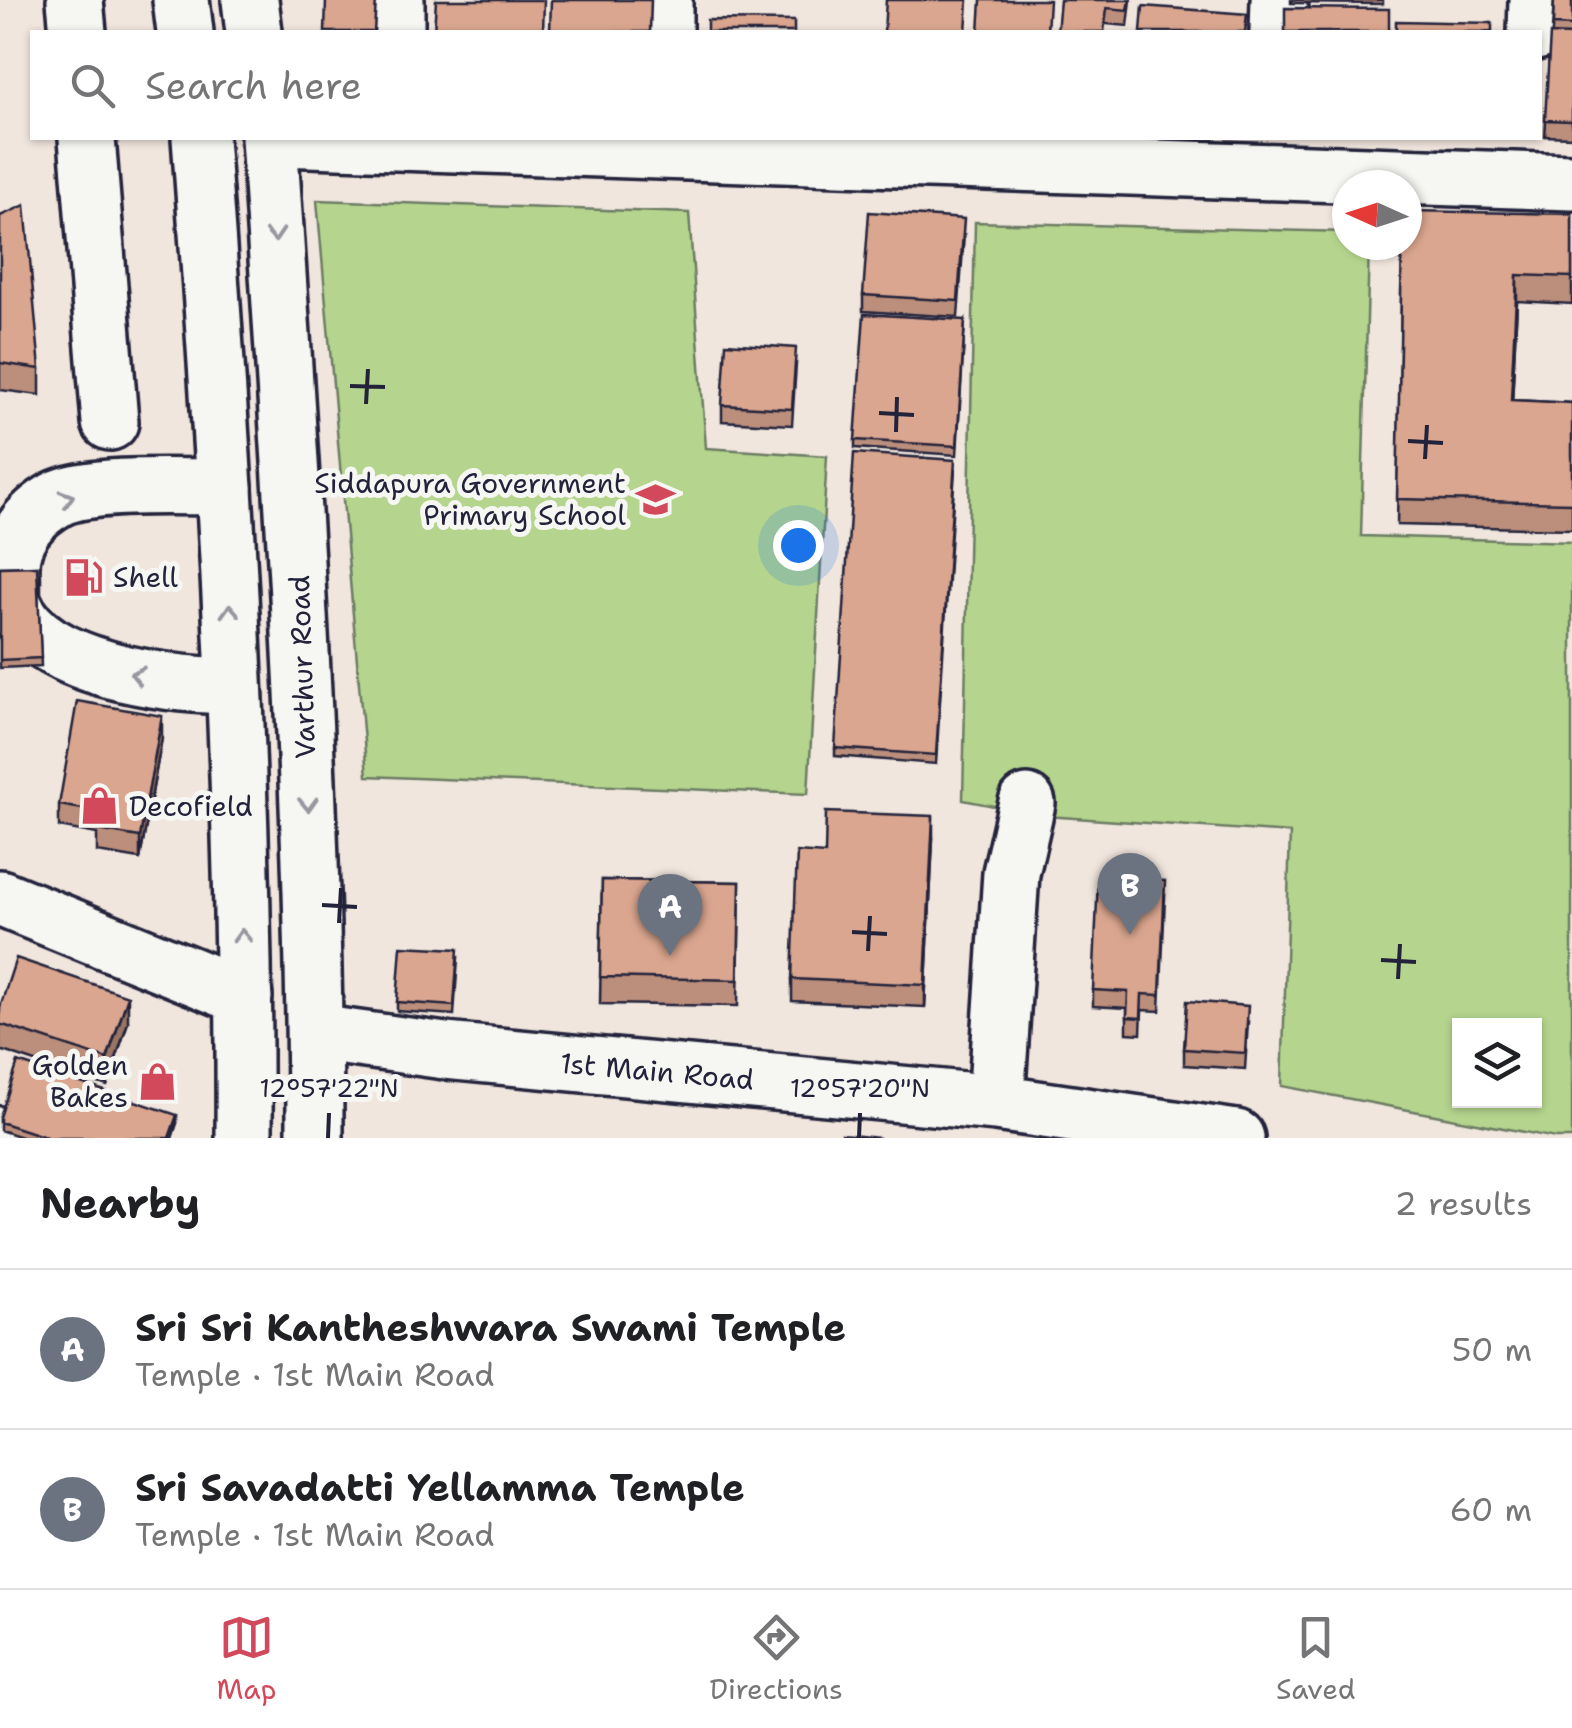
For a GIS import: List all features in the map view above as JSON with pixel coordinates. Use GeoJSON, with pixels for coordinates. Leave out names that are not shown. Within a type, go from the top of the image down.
{"type":"FeatureCollection","features":[{"type":"Feature","properties":{"kind":"street"},"geometry":{"type":"LineString","coordinates":[[75,0],[78,30]]}},
{"type":"Feature","properties":{"kind":"street"},"geometry":{"type":"LineString","coordinates":[[181,0],[185,30]]}},
{"type":"Feature","properties":{"kind":"street"},"geometry":{"type":"LineString","coordinates":[[250,0],[254,30]]}},
{"type":"Feature","properties":{"kind":"street"},"geometry":{"type":"LineString","coordinates":[[396,0],[396,30]]}},
{"type":"Feature","properties":{"kind":"street"},"geometry":{"type":"LineString","coordinates":[[664,0],[664,30]]}},
{"type":"Feature","properties":{"kind":"street"},"geometry":{"type":"LineString","coordinates":[[1278,30],[1279,0]]}},
{"type":"Feature","properties":{"kind":"street"},"geometry":{"type":"LineString","coordinates":[[1536,30],[1537,0]]}},
{"type":"Feature","properties":{"kind":"street"},"geometry":{"type":"LineString","coordinates":[[87,140],[110,422]]}},
{"type":"Feature","properties":{"kind":"street"},"geometry":{"type":"LineString","coordinates":[[200,140],[233,686],[244,997],[244,1138]]}},
{"type":"Feature","properties":{"kind":"street","name":"Varthur Road"},"geometry":{"type":"LineString","coordinates":[[268,140],[302,627],[315,1138]]}},
{"type":"Feature","properties":{"kind":"street"},"geometry":{"type":"LineString","coordinates":[[399,140],[1272,155],[1347,173],[1547,167]]}},
{"type":"Feature","properties":{"kind":"street"},"geometry":{"type":"LineString","coordinates":[[224,488],[110,488],[60,498],[28,520],[10,553],[13,602],[30,628],[62,651],[132,676],[188,685],[233,686]]}},
{"type":"Feature","properties":{"kind":"street"},"geometry":{"type":"LineString","coordinates":[[996,1103],[1012,874],[1027,803]]}},
{"type":"Feature","properties":{"kind":"street"},"geometry":{"type":"LineString","coordinates":[[0,898],[244,997]]}},
{"type":"Feature","properties":{"kind":"street","name":"1st Main Road"},"geometry":{"type":"LineString","coordinates":[[315,1033],[445,1051],[996,1103],[1236,1138]]}},
{"type":"Feature","properties":{"kind":"street"},"geometry":{"type":"LineString","coordinates":[[0,1135],[9,1138]]}},
{"type":"Feature","properties":{"kind":"green space","name":"Siddapura Government Primary School"},"geometry":{"type":"Polygon","coordinates":[[[317,200],[689,213],[706,448],[827,456],[808,794],[367,776],[317,200]]]}},
{"type":"Feature","properties":{"kind":"green space"},"geometry":{"type":"Polygon","coordinates":[[[975,222],[1332,232],[1332,260],[1369,260],[1361,536],[1572,542],[1572,1138],[1282,1086],[1290,833],[1046,816],[963,800],[975,222]]]}},
{"type":"Feature","properties":{"kind":"building"},"geometry":{"type":"Polygon","coordinates":[[[326,0],[376,0],[374,30],[325,30],[326,0]]]}},
{"type":"Feature","properties":{"kind":"building"},"geometry":{"type":"Polygon","coordinates":[[[436,0],[544,0],[543,30],[434,30],[436,0]]]}},
{"type":"Feature","properties":{"kind":"building"},"geometry":{"type":"Polygon","coordinates":[[[551,0],[651,0],[650,30],[550,30],[551,0]]]}},
{"type":"Feature","properties":{"kind":"building"},"geometry":{"type":"Polygon","coordinates":[[[886,0],[968,0],[966,30],[884,30],[886,0]]]}},
{"type":"Feature","properties":{"kind":"building"},"geometry":{"type":"Polygon","coordinates":[[[981,0],[1049,0],[1047,30],[979,30],[981,0]]]}},
{"type":"Feature","properties":{"kind":"building"},"geometry":{"type":"Polygon","coordinates":[[[1060,0],[1130,0],[1128,10],[1107,8],[1104,30],[1057,30],[1060,0]]]}},
{"type":"Feature","properties":{"kind":"building"},"geometry":{"type":"Polygon","coordinates":[[[1554,0],[1572,0],[1572,26],[1553,25],[1554,0]]]}},
{"type":"Feature","properties":{"kind":"building"},"geometry":{"type":"Polygon","coordinates":[[[1143,6],[1247,14],[1245,30],[1141,30],[1143,6]]]}},
{"type":"Feature","properties":{"kind":"building"},"geometry":{"type":"Polygon","coordinates":[[[1285,8],[1389,9],[1389,30],[1285,30],[1285,8]]]}},
{"type":"Feature","properties":{"kind":"building"},"geometry":{"type":"Polygon","coordinates":[[[707,20],[794,21],[794,30],[707,30],[707,20]]]}},
{"type":"Feature","properties":{"kind":"building"},"geometry":{"type":"Polygon","coordinates":[[[1396,21],[1492,23],[1492,30],[1396,30],[1396,21]]]}},
{"type":"Feature","properties":{"kind":"building"},"geometry":{"type":"Polygon","coordinates":[[[1550,34],[1572,35],[1572,121],[1545,120],[1550,34]]]}},
{"type":"Feature","properties":{"kind":"building"},"geometry":{"type":"Polygon","coordinates":[[[25,205],[40,369],[0,363],[0,216],[25,205]]]}},
{"type":"Feature","properties":{"kind":"building"},"geometry":{"type":"Polygon","coordinates":[[[1422,211],[1572,214],[1572,277],[1517,275],[1511,400],[1572,403],[1572,503],[1397,499],[1402,260],[1422,260],[1422,211]]]}},
{"type":"Feature","properties":{"kind":"building"},"geometry":{"type":"Polygon","coordinates":[[[869,212],[964,219],[958,301],[863,295],[869,212]]]}},
{"type":"Feature","properties":{"kind":"building"},"geometry":{"type":"Polygon","coordinates":[[[864,314],[965,320],[957,446],[855,440],[864,314]]]}},
{"type":"Feature","properties":{"kind":"building"},"geometry":{"type":"Polygon","coordinates":[[[726,343],[796,348],[792,409],[722,405],[726,343]]]}},
{"type":"Feature","properties":{"kind":"building"},"geometry":{"type":"Polygon","coordinates":[[[854,453],[955,460],[936,755],[835,748],[854,453]]]}},
{"type":"Feature","properties":{"kind":"building"},"geometry":{"type":"Polygon","coordinates":[[[37,566],[41,658],[0,660],[0,567],[37,566]]]}},
{"type":"Feature","properties":{"kind":"building"},"geometry":{"type":"Polygon","coordinates":[[[77,701],[162,716],[140,837],[97,830],[100,812],[59,805],[77,701]]]}},
{"type":"Feature","properties":{"kind":"building"},"geometry":{"type":"Polygon","coordinates":[[[826,812],[933,816],[925,985],[792,979],[797,852],[825,854],[826,812]]]}},
{"type":"Feature","properties":{"kind":"building"},"geometry":{"type":"Polygon","coordinates":[[[1098,878],[1165,881],[1160,995],[1142,994],[1141,1018],[1127,1017],[1128,992],[1093,990],[1098,878]]]}},
{"type":"Feature","properties":{"kind":"building"},"geometry":{"type":"Polygon","coordinates":[[[602,880],[740,882],[738,980],[600,977],[602,880]]]}},
{"type":"Feature","properties":{"kind":"building"},"geometry":{"type":"Polygon","coordinates":[[[401,946],[458,949],[454,1006],[397,1002],[401,946]]]}},
{"type":"Feature","properties":{"kind":"building"},"geometry":{"type":"Polygon","coordinates":[[[16,958],[128,996],[107,1059],[0,1024],[0,1007],[16,958]]]}},
{"type":"Feature","properties":{"kind":"building"},"geometry":{"type":"Polygon","coordinates":[[[1187,1001],[1248,1006],[1245,1053],[1184,1049],[1187,1001]]]}},
{"type":"Feature","properties":{"kind":"building"},"geometry":{"type":"Polygon","coordinates":[[[18,1062],[177,1115],[169,1138],[49,1138],[0,1122],[18,1062]]]}},
{"type":"Feature","properties":{"kind":"building"},"geometry":{"type":"Polygon","coordinates":[[[842,1134],[879,1138],[842,1138],[842,1134]]]}},
{"type":"Feature","properties":{"kind":"place","name":"Siddapura Government Primary School"},"geometry":{"type":"Point","coordinates":[656,499]}},
{"type":"Feature","properties":{"kind":"place","name":"Shell"},"geometry":{"type":"Point","coordinates":[83,577]}},
{"type":"Feature","properties":{"kind":"place","name":"Decofield"},"geometry":{"type":"Point","coordinates":[99,806]}},
{"type":"Feature","properties":{"kind":"place","name":"Sri Savadatti Yellamma Temple"},"geometry":{"type":"Point","coordinates":[1130,935]}},
{"type":"Feature","properties":{"kind":"place","name":"Sri Sri Kantheshwara Swami Temple"},"geometry":{"type":"Point","coordinates":[670,956]}},
{"type":"Feature","properties":{"kind":"place","name":"Golden Bakes"},"geometry":{"type":"Point","coordinates":[158,1081]}}]}
